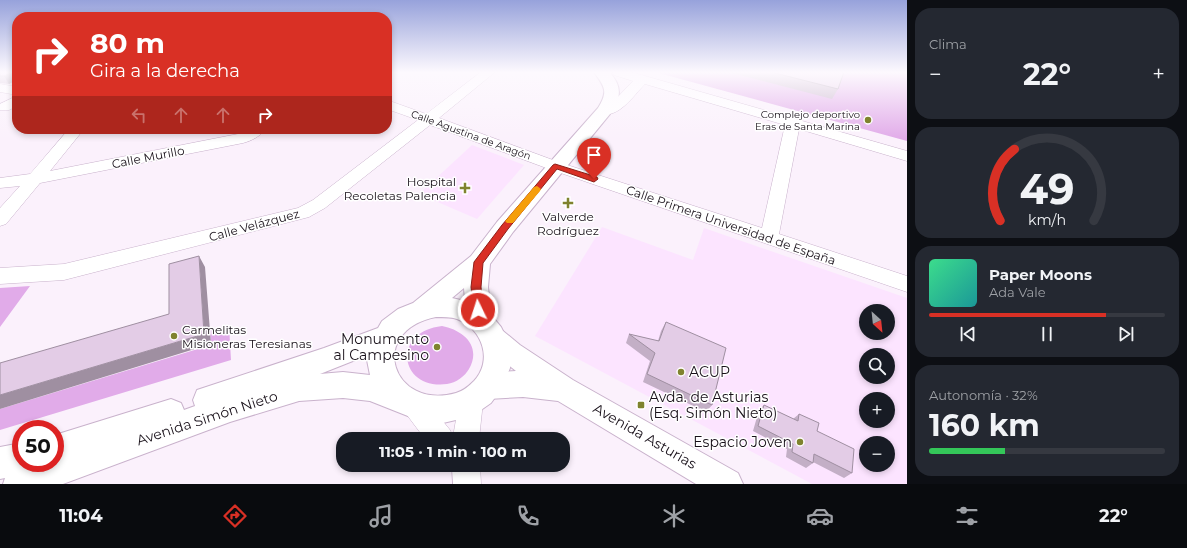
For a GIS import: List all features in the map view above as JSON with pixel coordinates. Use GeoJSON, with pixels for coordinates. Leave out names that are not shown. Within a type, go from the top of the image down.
{"type":"FeatureCollection","features":[{"type":"Feature","properties":{"kind":"main road"},"geometry":{"type":"LineString","coordinates":[[421,310],[479,262],[505,227],[555,166],[604,110],[610,102],[611,95]]}},
{"type":"Feature","properties":{"kind":"main road"},"geometry":{"type":"LineString","coordinates":[[479,262],[476,287],[487,329],[498,350],[498,363],[495,375],[479,394]]}},
{"type":"Feature","properties":{"kind":"main road"},"geometry":{"type":"LineString","coordinates":[[487,329],[466,312],[451,307],[436,307],[421,310],[407,316],[395,325],[387,336],[381,352],[381,368],[388,384],[408,402],[434,410],[453,408],[479,394],[523,384],[563,389]]}},
{"type":"Feature","properties":{"kind":"main road","name":"Avenida Asturias"},"geometry":{"type":"LineString","coordinates":[[487,329],[511,353],[563,389],[727,484]]}},
{"type":"Feature","properties":{"kind":"main road","name":"Avenida Simón Nieto"},"geometry":{"type":"LineString","coordinates":[[64,447],[127,428],[324,360],[387,336]]}},
{"type":"Feature","properties":{"kind":"main road","name":"Avenida Simón Nieto"},"geometry":{"type":"LineString","coordinates":[[19,484],[230,408],[299,388],[343,385],[370,388],[408,402]]}},
{"type":"Feature","properties":{"kind":"main road"},"geometry":{"type":"LineString","coordinates":[[0,463],[12,461]]}},
{"type":"Feature","properties":{"kind":"street","name":"Calle Velázquez"},"geometry":{"type":"LineString","coordinates":[[0,276],[64,272],[302,213],[319,204],[460,95]]}},
{"type":"Feature","properties":{"kind":"street"},"geometry":{"type":"LineString","coordinates":[[604,110],[618,105],[628,95]]}},
{"type":"Feature","properties":{"kind":"street"},"geometry":{"type":"LineString","coordinates":[[695,95],[907,156]]}},
{"type":"Feature","properties":{"kind":"street"},"geometry":{"type":"LineString","coordinates":[[4,106],[12,102]]}},
{"type":"Feature","properties":{"kind":"street","name":"Calle Agustina de Aragón"},"geometry":{"type":"LineString","coordinates":[[392,106],[555,166]]}},
{"type":"Feature","properties":{"kind":"street"},"geometry":{"type":"LineString","coordinates":[[769,238],[793,123]]}},
{"type":"Feature","properties":{"kind":"street"},"geometry":{"type":"LineString","coordinates":[[0,220],[73,134]]}},
{"type":"Feature","properties":{"kind":"street","name":"Calle Murillo"},"geometry":{"type":"LineString","coordinates":[[0,183],[56,176],[243,138],[250,134]]}},
{"type":"Feature","properties":{"kind":"street","name":"Calle Primera Universidad de España"},"geometry":{"type":"LineString","coordinates":[[555,166],[907,284]]}},
{"type":"Feature","properties":{"kind":"street"},"geometry":{"type":"LineString","coordinates":[[468,432],[479,394]]}},
{"type":"Feature","properties":{"kind":"street"},"geometry":{"type":"LineString","coordinates":[[408,402],[435,432]]}},
{"type":"Feature","properties":{"kind":"shaded area"},"geometry":{"type":"Polygon","coordinates":[[[737,95],[907,95],[907,141],[737,95]]]}},
{"type":"Feature","properties":{"kind":"shaded area","name":"Hospital Recoletas Palencia"},"geometry":{"type":"Polygon","coordinates":[[[472,145],[524,165],[477,219],[419,194],[472,145]]]}},
{"type":"Feature","properties":{"kind":"shaded area"},"geometry":{"type":"Polygon","coordinates":[[[602,227],[693,260],[704,228],[907,298],[907,484],[812,484],[535,336],[602,227]]]}},
{"type":"Feature","properties":{"kind":"shaded area"},"geometry":{"type":"Polygon","coordinates":[[[30,286],[0,327],[0,288],[30,286]]]}},
{"type":"Feature","properties":{"kind":"shaded area"},"geometry":{"type":"Polygon","coordinates":[[[229,326],[231,360],[33,420],[12,420],[12,426],[0,430],[0,409],[211,345],[210,330],[229,326]]]}},
{"type":"Feature","properties":{"kind":"shaded area"},"geometry":{"type":"Polygon","coordinates":[[[442,326],[457,331],[463,335],[472,346],[473,353],[469,369],[463,377],[457,381],[447,384],[431,383],[419,378],[411,370],[407,360],[409,349],[415,338],[426,330],[442,326]]]}},
{"type":"Feature","properties":{"kind":"building","name":"Carmelitas Misioneras Teresianas"},"geometry":{"type":"Polygon","coordinates":[[[199,256],[204,334],[0,395],[0,363],[169,314],[169,264],[199,256]]]}},
{"type":"Feature","properties":{"kind":"building","name":"ACUP"},"geometry":{"type":"Polygon","coordinates":[[[666,322],[726,348],[712,405],[647,374],[655,353],[629,334],[659,341],[666,322]]]}},
{"type":"Feature","properties":{"kind":"building","name":"Espacio Joven"},"geometry":{"type":"Polygon","coordinates":[[[764,405],[798,421],[799,414],[819,423],[817,431],[854,449],[852,473],[814,454],[813,463],[792,452],[793,444],[758,426],[764,405]]]}},
{"type":"Feature","properties":{"kind":"slow traffic"},"geometry":{"type":"LineString","coordinates":[[510,221],[537,189]]}},
{"type":"Feature","properties":{"kind":"place","name":"Complejo deportivo Eras de Santa Marina"},"geometry":{"type":"Point","coordinates":[868,120]}},
{"type":"Feature","properties":{"kind":"place","name":"Hospital Recoletas Palencia"},"geometry":{"type":"Point","coordinates":[465,188]}},
{"type":"Feature","properties":{"kind":"place","name":"Valverde Rodríguez"},"geometry":{"type":"Point","coordinates":[568,203]}},
{"type":"Feature","properties":{"kind":"place","name":"Carmelitas Misioneras Teresianas"},"geometry":{"type":"Point","coordinates":[174,336]}},
{"type":"Feature","properties":{"kind":"place","name":"Monumento al Campesino"},"geometry":{"type":"Point","coordinates":[437,347]}},
{"type":"Feature","properties":{"kind":"place","name":"ACUP"},"geometry":{"type":"Point","coordinates":[681,372]}},
{"type":"Feature","properties":{"kind":"place","name":"Avda. de Asturias (Esq. Simón Nieto)"},"geometry":{"type":"Point","coordinates":[641,405]}},
{"type":"Feature","properties":{"kind":"place","name":"Espacio Joven"},"geometry":{"type":"Point","coordinates":[800,442]}},
{"type":"Feature","properties":{"kind":"route"},"geometry":{"type":"LineString","coordinates":[[478,310],[476,301],[476,287],[479,262],[505,227],[555,166],[594,179]]}}]}
